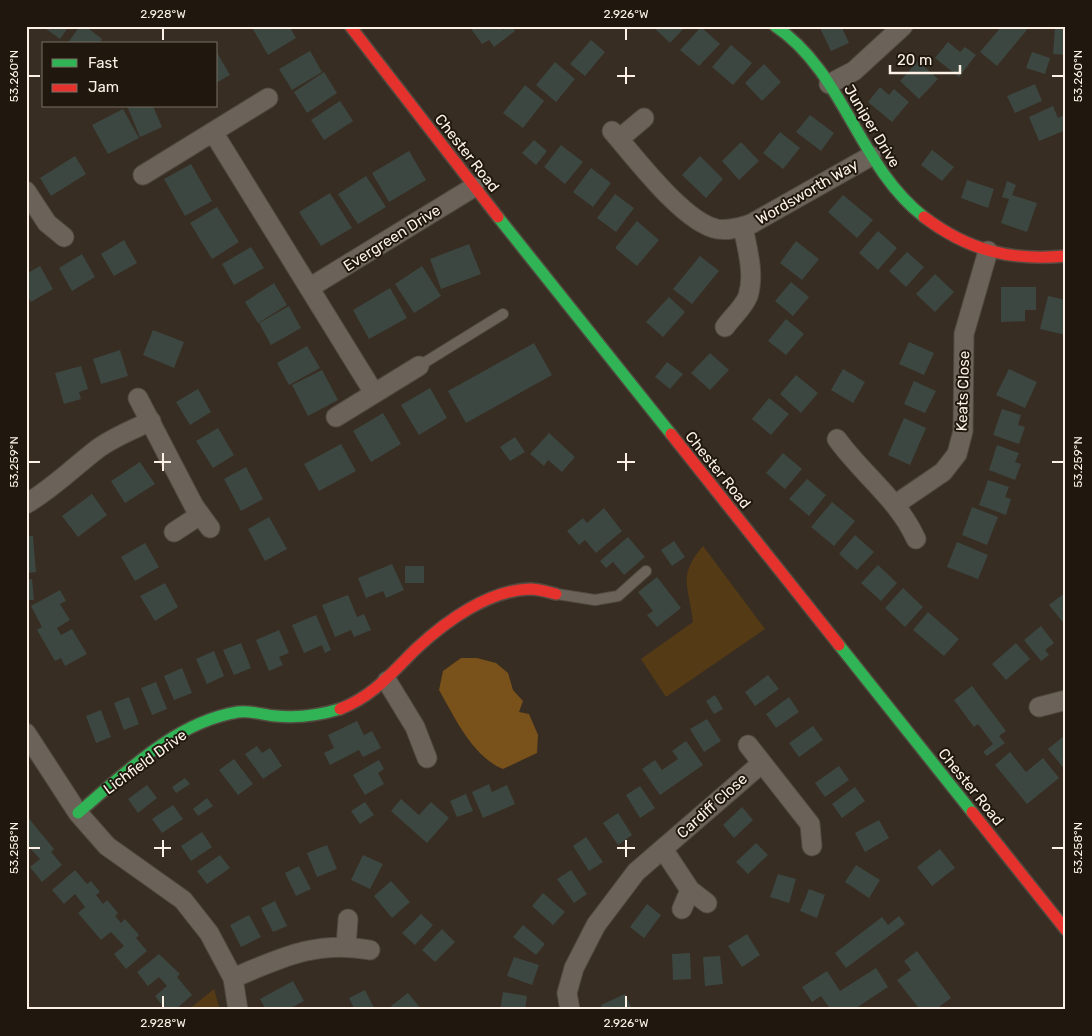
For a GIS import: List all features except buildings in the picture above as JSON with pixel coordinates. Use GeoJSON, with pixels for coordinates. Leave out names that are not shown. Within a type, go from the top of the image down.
{"type":"FeatureCollection","features":[{"type":"Feature","properties":{"kind":"main road","name":"Chester Road"},"geometry":{"type":"LineString","coordinates":[[350,26],[474,187],[1066,930]]}},
{"type":"Feature","properties":{"kind":"main road","name":"Juniper Drive"},"geometry":{"type":"LineString","coordinates":[[775,26],[797,45],[829,84],[879,170],[902,199],[926,220],[961,242],[988,251],[1024,257],[1066,256]]}},
{"type":"Feature","properties":{"kind":"main road","name":"Lichfield Drive"},"geometry":{"type":"LineString","coordinates":[[78,813],[156,751],[208,720],[238,712],[280,716],[322,714],[356,702],[387,681],[436,630],[487,601],[529,588],[556,594]]}},
{"type":"Feature","properties":{"kind":"street"},"geometry":{"type":"LineString","coordinates":[[829,84],[854,71],[903,26]]}},
{"type":"Feature","properties":{"kind":"street"},"geometry":{"type":"LineString","coordinates":[[143,175],[268,98]]}},
{"type":"Feature","properties":{"kind":"street","name":"Wordsworth Way"},"geometry":{"type":"LineString","coordinates":[[644,118],[615,135],[680,207],[716,229],[743,227],[770,215],[871,156]]}},
{"type":"Feature","properties":{"kind":"street"},"geometry":{"type":"LineString","coordinates":[[213,132],[374,393]]}},
{"type":"Feature","properties":{"kind":"street","name":"Evergreen Drive"},"geometry":{"type":"LineString","coordinates":[[309,288],[474,187]]}},
{"type":"Feature","properties":{"kind":"street"},"geometry":{"type":"LineString","coordinates":[[26,191],[48,223],[64,237]]}},
{"type":"Feature","properties":{"kind":"street","name":"Wordsworth Way"},"geometry":{"type":"LineString","coordinates":[[725,327],[748,297],[750,283],[749,260],[743,227]]}},
{"type":"Feature","properties":{"kind":"street","name":"Keats Close"},"geometry":{"type":"LineString","coordinates":[[896,504],[943,472],[957,454],[964,432],[964,334],[988,251]]}},
{"type":"Feature","properties":{"kind":"street"},"geometry":{"type":"LineString","coordinates":[[336,417],[419,366]]}},
{"type":"Feature","properties":{"kind":"street"},"geometry":{"type":"LineString","coordinates":[[138,398],[205,522],[174,532]]}},
{"type":"Feature","properties":{"kind":"street"},"geometry":{"type":"LineString","coordinates":[[26,504],[114,438],[151,421]]}},
{"type":"Feature","properties":{"kind":"street"},"geometry":{"type":"LineString","coordinates":[[836,439],[851,458],[896,504],[916,539]]}},
{"type":"Feature","properties":{"kind":"street"},"geometry":{"type":"LineString","coordinates":[[387,681],[415,727],[427,758]]}},
{"type":"Feature","properties":{"kind":"street"},"geometry":{"type":"LineString","coordinates":[[1039,707],[1066,700]]}},
{"type":"Feature","properties":{"kind":"street"},"geometry":{"type":"LineString","coordinates":[[26,732],[78,813],[107,846],[183,900],[209,933],[233,978],[238,1010]]}},
{"type":"Feature","properties":{"kind":"street","name":"Cardiff Close"},"geometry":{"type":"LineString","coordinates":[[748,745],[810,824],[812,846]]}},
{"type":"Feature","properties":{"kind":"street","name":"Cardiff Close"},"geometry":{"type":"LineString","coordinates":[[570,1010],[567,993],[574,968],[596,925],[636,872],[762,763]]}},
{"type":"Feature","properties":{"kind":"street","name":"Cardiff Close"},"geometry":{"type":"LineString","coordinates":[[663,849],[690,890],[707,902]]}},
{"type":"Feature","properties":{"kind":"street"},"geometry":{"type":"LineString","coordinates":[[682,909],[690,890]]}},
{"type":"Feature","properties":{"kind":"street"},"geometry":{"type":"LineString","coordinates":[[346,946],[348,919]]}},
{"type":"Feature","properties":{"kind":"street"},"geometry":{"type":"LineString","coordinates":[[233,978],[297,952],[346,946],[370,950]]}},
{"type":"Feature","properties":{"kind":"lane"},"geometry":{"type":"LineString","coordinates":[[419,366],[503,314]]}},
{"type":"Feature","properties":{"kind":"lane"},"geometry":{"type":"LineString","coordinates":[[556,594],[595,600],[618,596],[646,571]]}},
{"type":"Feature","properties":{"kind":"shaded area"},"geometry":{"type":"Polygon","coordinates":[[[703,546],[765,629],[666,697],[641,659],[693,622],[687,574],[695,556],[703,546]]]}},
{"type":"Feature","properties":{"kind":"shaded area"},"geometry":{"type":"Polygon","coordinates":[[[461,658],[477,658],[496,663],[508,673],[513,690],[523,701],[519,712],[529,714],[538,735],[537,753],[503,769],[483,756],[466,736],[439,690],[443,671],[461,658]]]}},
{"type":"Feature","properties":{"kind":"shaded area"},"geometry":{"type":"Polygon","coordinates":[[[214,989],[220,1010],[188,1010],[214,989]]]}},
{"type":"Feature","properties":{"kind":"traffic: fast"},"geometry":{"type":"LineString","coordinates":[[775,26],[799,45],[818,68],[883,172],[901,196],[924,217]]}},
{"type":"Feature","properties":{"kind":"traffic: fast"},"geometry":{"type":"LineString","coordinates":[[498,217],[671,434]]}},
{"type":"Feature","properties":{"kind":"traffic: fast"},"geometry":{"type":"LineString","coordinates":[[839,645],[972,812]]}},
{"type":"Feature","properties":{"kind":"traffic: fast"},"geometry":{"type":"LineString","coordinates":[[78,813],[132,767],[172,738],[215,718],[238,712],[252,712],[284,717],[316,714],[340,709]]}},
{"type":"Feature","properties":{"kind":"traffic: jam"},"geometry":{"type":"LineString","coordinates":[[350,26],[498,217]]}},
{"type":"Feature","properties":{"kind":"traffic: jam"},"geometry":{"type":"LineString","coordinates":[[924,217],[957,238],[991,251],[1027,257],[1066,256]]}},
{"type":"Feature","properties":{"kind":"traffic: jam"},"geometry":{"type":"LineString","coordinates":[[671,434],[839,645]]}},
{"type":"Feature","properties":{"kind":"traffic: jam"},"geometry":{"type":"LineString","coordinates":[[340,709],[352,704],[373,690],[428,638],[455,618],[484,601],[499,595],[530,589],[556,594]]}},
{"type":"Feature","properties":{"kind":"traffic: jam"},"geometry":{"type":"LineString","coordinates":[[972,812],[1066,930]]}}]}
